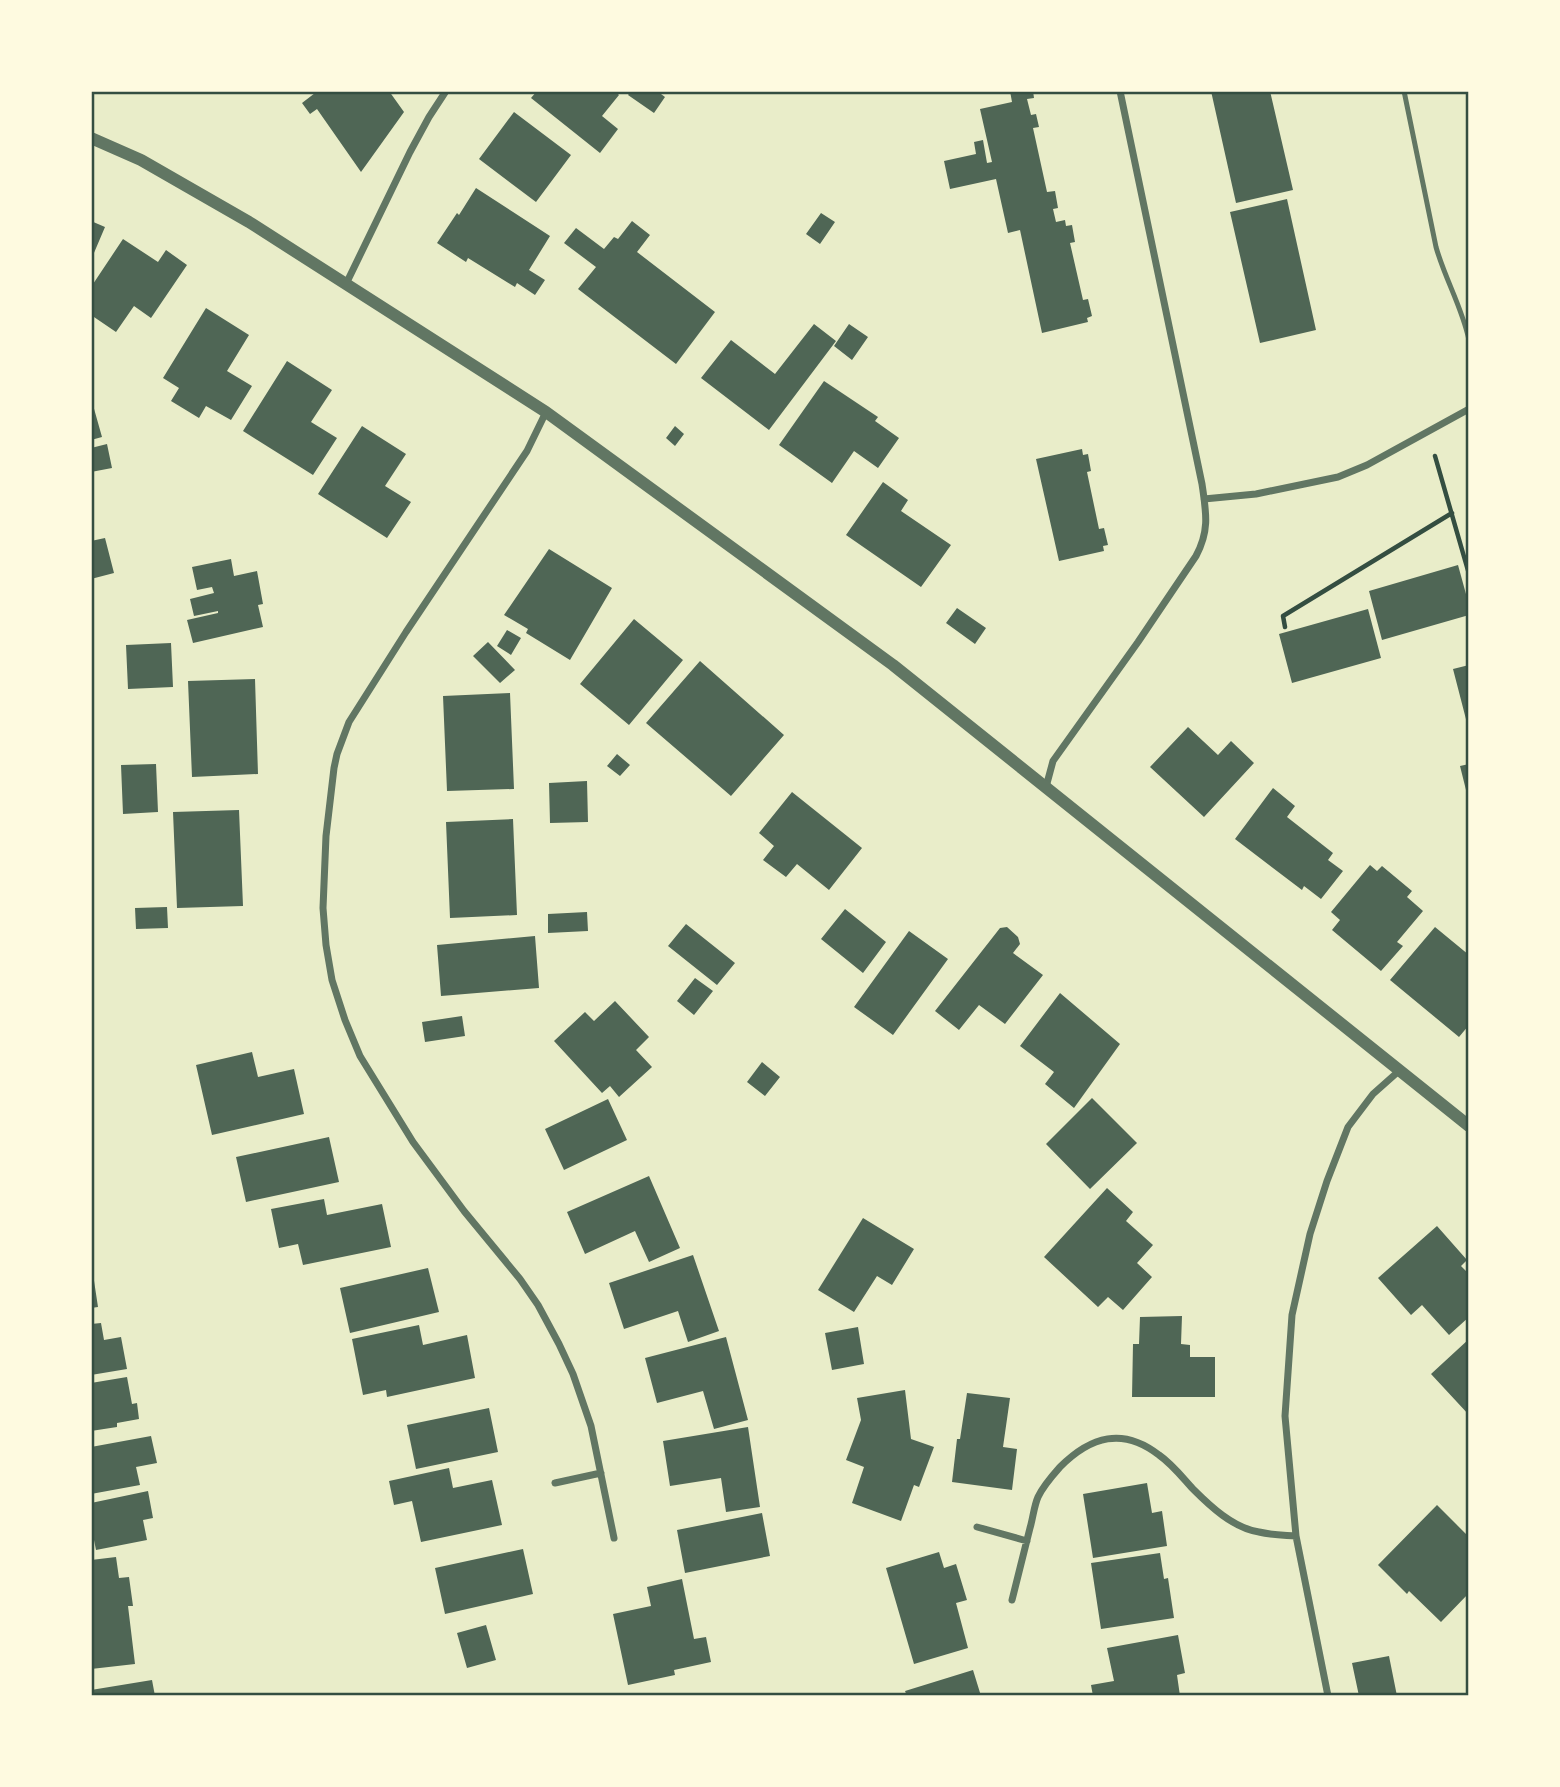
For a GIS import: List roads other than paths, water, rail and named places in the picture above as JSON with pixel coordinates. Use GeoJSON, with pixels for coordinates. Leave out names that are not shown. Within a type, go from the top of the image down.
{"type":"FeatureCollection","features":[{"type":"Feature","properties":{"kind":"street"},"geometry":{"type":"LineString","coordinates":[[346,284],[410,152],[446,91]]}},
{"type":"Feature","properties":{"kind":"street"},"geometry":{"type":"LineString","coordinates":[[1046,788],[1053,761],[1138,642],[1202,544],[1207,519],[1120,91]]}},
{"type":"Feature","properties":{"kind":"street"},"geometry":{"type":"LineString","coordinates":[[91,138],[141,160],[249,222],[547,412],[860,640],[1469,1126]]}},
{"type":"Feature","properties":{"kind":"street"},"geometry":{"type":"LineString","coordinates":[[1204,499],[1256,494],[1338,477],[1367,465],[1469,408]]}},
{"type":"Feature","properties":{"kind":"street"},"geometry":{"type":"LineString","coordinates":[[547,412],[527,451],[349,722],[334,768],[326,836],[323,908],[332,979],[360,1056],[413,1142],[464,1211],[520,1279],[557,1338],[592,1426],[614,1538]]}},
{"type":"Feature","properties":{"kind":"street"},"geometry":{"type":"LineString","coordinates":[[1328,1696],[1296,1536],[1285,1416],[1292,1315],[1310,1234],[1348,1127],[1373,1094],[1400,1070]]}},
{"type":"Feature","properties":{"kind":"street"},"geometry":{"type":"LineString","coordinates":[[1012,1600],[1038,1496],[1050,1478],[1081,1449],[1101,1440],[1133,1440],[1156,1452],[1208,1503],[1237,1524],[1257,1532],[1296,1536]]}},
{"type":"Feature","properties":{"kind":"street"},"geometry":{"type":"LineString","coordinates":[[555,1483],[601,1474]]}},
{"type":"Feature","properties":{"kind":"street"},"geometry":{"type":"LineString","coordinates":[[977,1527],[1027,1541]]}},
{"type":"Feature","properties":{"kind":"lane"},"geometry":{"type":"LineString","coordinates":[[1404,91],[1441,264],[1459,304],[1469,340]]}}]}
